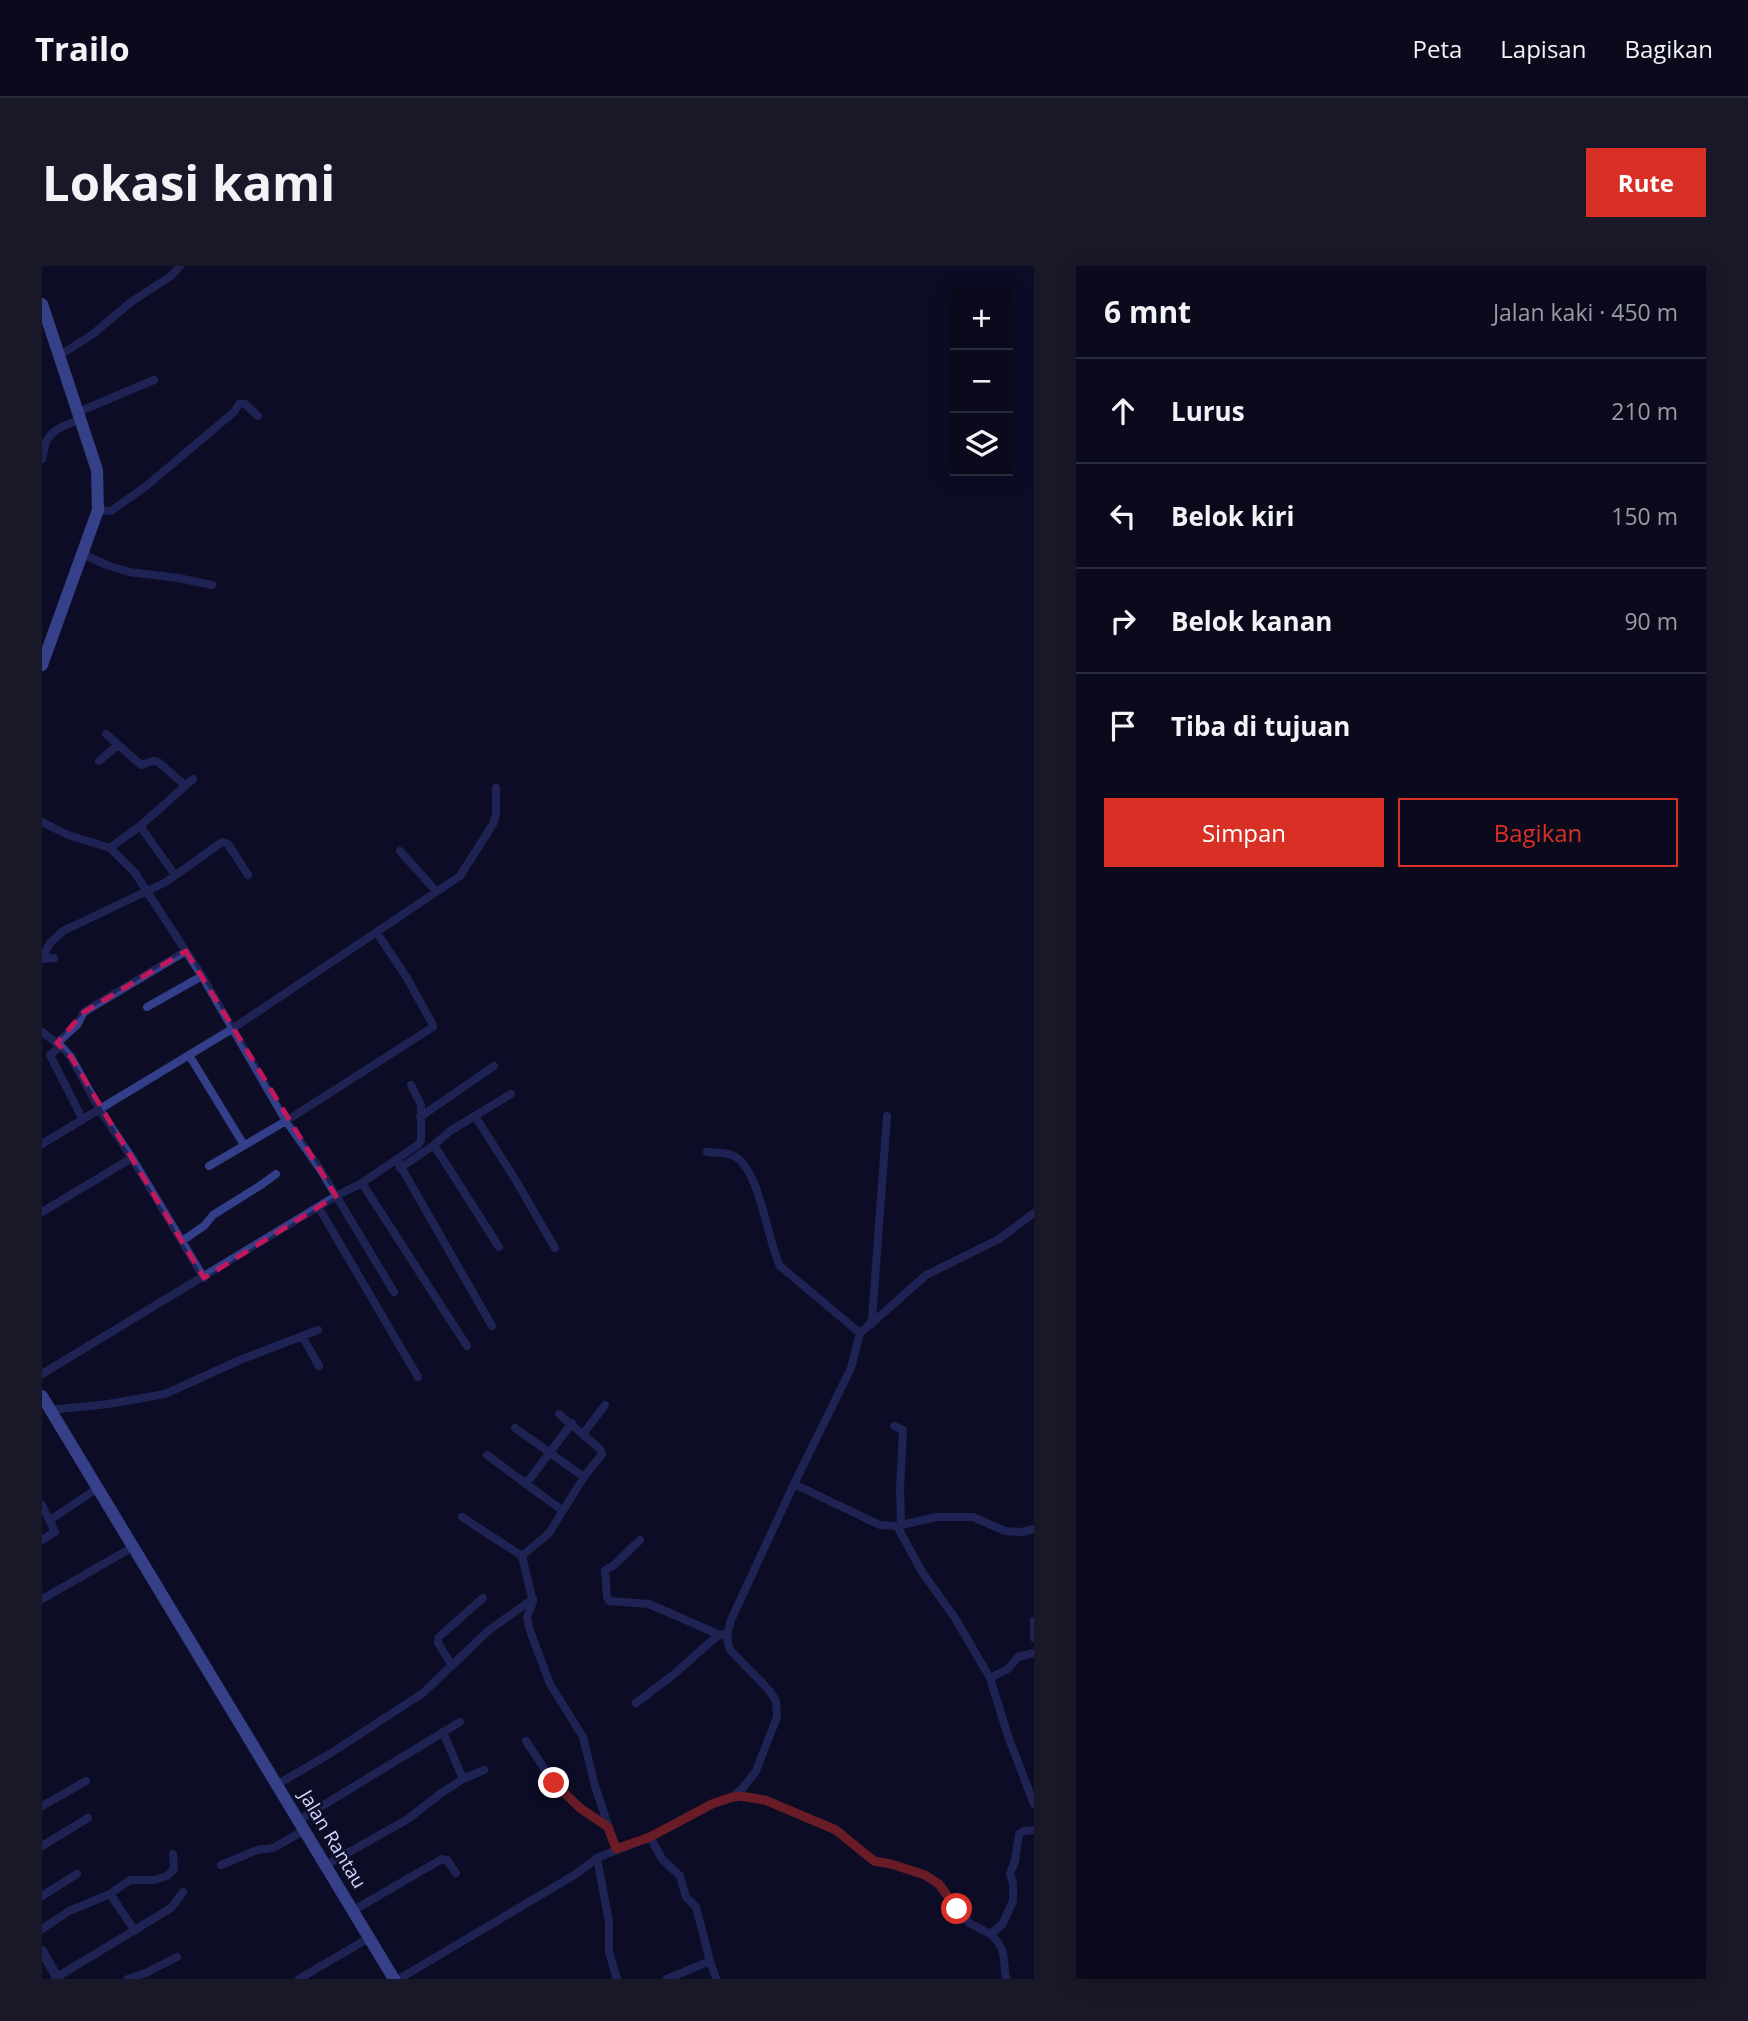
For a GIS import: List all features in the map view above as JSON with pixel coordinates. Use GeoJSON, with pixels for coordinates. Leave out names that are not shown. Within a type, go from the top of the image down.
{"type":"FeatureCollection","features":[{"type":"Feature","properties":{"kind":"main road"},"geometry":{"type":"LineString","coordinates":[[42,304],[97,470],[98,510],[42,665]]}},
{"type":"Feature","properties":{"kind":"main road","name":"Jalan Rantau"},"geometry":{"type":"LineString","coordinates":[[42,1396],[369,1938],[397,1979]]}},
{"type":"Feature","properties":{"kind":"street"},"geometry":{"type":"LineString","coordinates":[[60,355],[93,334],[131,302],[171,276],[180,266]]}},
{"type":"Feature","properties":{"kind":"street"},"geometry":{"type":"LineString","coordinates":[[42,459],[47,441],[57,429],[154,380]]}},
{"type":"Feature","properties":{"kind":"street"},"geometry":{"type":"LineString","coordinates":[[98,510],[111,511],[145,486],[234,412],[239,404],[245,404],[258,416]]}},
{"type":"Feature","properties":{"kind":"street"},"geometry":{"type":"LineString","coordinates":[[82,554],[129,572],[212,585]]}},
{"type":"Feature","properties":{"kind":"street"},"geometry":{"type":"LineString","coordinates":[[106,734],[141,765],[158,762],[185,785]]}},
{"type":"Feature","properties":{"kind":"street"},"geometry":{"type":"LineString","coordinates":[[99,761],[118,745]]}},
{"type":"Feature","properties":{"kind":"street"},"geometry":{"type":"LineString","coordinates":[[110,848],[140,826],[193,779]]}},
{"type":"Feature","properties":{"kind":"street"},"geometry":{"type":"LineString","coordinates":[[42,1144],[190,1058],[464,872],[493,824],[496,814],[496,788]]}},
{"type":"Feature","properties":{"kind":"street"},"geometry":{"type":"LineString","coordinates":[[42,822],[68,835],[110,848],[135,873],[202,976],[286,1121],[307,1147],[394,1292]]}},
{"type":"Feature","properties":{"kind":"street"},"geometry":{"type":"LineString","coordinates":[[140,826],[175,875]]}},
{"type":"Feature","properties":{"kind":"street"},"geometry":{"type":"LineString","coordinates":[[54,958],[42,958],[50,943],[63,931],[148,892],[224,842],[248,875]]}},
{"type":"Feature","properties":{"kind":"street"},"geometry":{"type":"LineString","coordinates":[[400,851],[436,891]]}},
{"type":"Feature","properties":{"kind":"street"},"geometry":{"type":"LineString","coordinates":[[209,1166],[286,1121],[433,1026],[407,978],[377,933]]}},
{"type":"Feature","properties":{"kind":"street"},"geometry":{"type":"LineString","coordinates":[[83,1120],[50,1055],[77,1025],[84,1012],[186,951]]}},
{"type":"Feature","properties":{"kind":"street"},"geometry":{"type":"LineString","coordinates":[[147,1007],[202,976]]}},
{"type":"Feature","properties":{"kind":"street"},"geometry":{"type":"LineString","coordinates":[[42,1032],[71,1057],[100,1110],[204,1278]]}},
{"type":"Feature","properties":{"kind":"street"},"geometry":{"type":"LineString","coordinates":[[190,1058],[244,1145]]}},
{"type":"Feature","properties":{"kind":"street"},"geometry":{"type":"LineString","coordinates":[[420,1117],[494,1066]]}},
{"type":"Feature","properties":{"kind":"street"},"geometry":{"type":"LineString","coordinates":[[399,1164],[421,1143],[421,1105],[411,1085]]}},
{"type":"Feature","properties":{"kind":"street"},"geometry":{"type":"LineString","coordinates":[[42,1374],[336,1196],[434,1145],[450,1131],[511,1094]]}},
{"type":"Feature","properties":{"kind":"street"},"geometry":{"type":"LineString","coordinates":[[475,1116],[555,1248]]}},
{"type":"Feature","properties":{"kind":"street"},"geometry":{"type":"LineString","coordinates":[[636,1703],[723,1637],[851,1368],[864,1330],[872,1320],[887,1116]]}},
{"type":"Feature","properties":{"kind":"street"},"geometry":{"type":"LineString","coordinates":[[434,1145],[499,1248]]}},
{"type":"Feature","properties":{"kind":"street"},"geometry":{"type":"LineString","coordinates":[[707,1152],[729,1154],[743,1163],[754,1183],[780,1266],[864,1330]]}},
{"type":"Feature","properties":{"kind":"street"},"geometry":{"type":"LineString","coordinates":[[42,1212],[132,1158]]}},
{"type":"Feature","properties":{"kind":"street"},"geometry":{"type":"LineString","coordinates":[[399,1164],[492,1326]]}},
{"type":"Feature","properties":{"kind":"street"},"geometry":{"type":"LineString","coordinates":[[182,1241],[200,1230],[213,1215],[276,1174]]}},
{"type":"Feature","properties":{"kind":"street"},"geometry":{"type":"LineString","coordinates":[[362,1183],[467,1346]]}},
{"type":"Feature","properties":{"kind":"street"},"geometry":{"type":"LineString","coordinates":[[319,1208],[418,1377]]}},
{"type":"Feature","properties":{"kind":"street"},"geometry":{"type":"LineString","coordinates":[[864,1330],[926,1275],[999,1239],[1034,1213]]}},
{"type":"Feature","properties":{"kind":"street"},"geometry":{"type":"LineString","coordinates":[[50,1410],[165,1394],[318,1329]]}},
{"type":"Feature","properties":{"kind":"street"},"geometry":{"type":"LineString","coordinates":[[302,1336],[319,1366]]}},
{"type":"Feature","properties":{"kind":"street"},"geometry":{"type":"LineString","coordinates":[[583,1434],[605,1405]]}},
{"type":"Feature","properties":{"kind":"street"},"geometry":{"type":"LineString","coordinates":[[522,1556],[549,1533],[584,1478],[603,1454],[559,1414]]}},
{"type":"Feature","properties":{"kind":"street"},"geometry":{"type":"LineString","coordinates":[[526,1484],[572,1423]]}},
{"type":"Feature","properties":{"kind":"street"},"geometry":{"type":"LineString","coordinates":[[894,1426],[903,1430],[899,1525],[922,1572],[955,1618],[990,1678],[1008,1736],[1034,1804]]}},
{"type":"Feature","properties":{"kind":"street"},"geometry":{"type":"LineString","coordinates":[[515,1428],[584,1478]]}},
{"type":"Feature","properties":{"kind":"street"},"geometry":{"type":"LineString","coordinates":[[487,1455],[563,1511]]}},
{"type":"Feature","properties":{"kind":"street"},"geometry":{"type":"LineString","coordinates":[[794,1484],[880,1525],[899,1525],[937,1517],[973,1517],[1005,1531],[1022,1532],[1034,1529]]}},
{"type":"Feature","properties":{"kind":"street"},"geometry":{"type":"LineString","coordinates":[[50,1520],[98,1489]]}},
{"type":"Feature","properties":{"kind":"street"},"geometry":{"type":"LineString","coordinates":[[42,1506],[55,1532],[42,1540]]}},
{"type":"Feature","properties":{"kind":"street"},"geometry":{"type":"LineString","coordinates":[[461,1517],[522,1556],[533,1600],[527,1617],[529,1628],[550,1684],[583,1737],[616,1849]]}},
{"type":"Feature","properties":{"kind":"street"},"geometry":{"type":"LineString","coordinates":[[397,1979],[576,1874],[597,1858],[650,1837],[729,1798],[742,1789],[756,1771],[777,1717],[776,1701],[731,1651],[723,1637],[649,1604],[609,1601],[606,1570],[640,1540]]}},
{"type":"Feature","properties":{"kind":"street"},"geometry":{"type":"LineString","coordinates":[[42,1599],[133,1547]]}},
{"type":"Feature","properties":{"kind":"street"},"geometry":{"type":"LineString","coordinates":[[452,1666],[438,1643],[439,1637],[483,1598]]}},
{"type":"Feature","properties":{"kind":"street"},"geometry":{"type":"LineString","coordinates":[[278,1784],[423,1693],[489,1630],[533,1600]]}},
{"type":"Feature","properties":{"kind":"street"},"geometry":{"type":"LineString","coordinates":[[1034,1621],[1034,1639]]}},
{"type":"Feature","properties":{"kind":"street"},"geometry":{"type":"LineString","coordinates":[[990,1678],[1008,1670],[1018,1657],[1034,1653]]}},
{"type":"Feature","properties":{"kind":"street"},"geometry":{"type":"LineString","coordinates":[[221,1866],[257,1850],[273,1848],[302,1825],[460,1722]]}},
{"type":"Feature","properties":{"kind":"street"},"geometry":{"type":"LineString","coordinates":[[443,1732],[463,1780]]}},
{"type":"Feature","properties":{"kind":"street"},"geometry":{"type":"LineString","coordinates":[[526,1741],[554,1783],[580,1808],[608,1827]]}},
{"type":"Feature","properties":{"kind":"street"},"geometry":{"type":"LineString","coordinates":[[326,1865],[408,1819],[440,1794],[484,1770]]}},
{"type":"Feature","properties":{"kind":"street"},"geometry":{"type":"LineString","coordinates":[[1014,1782],[1024,1778]]}},
{"type":"Feature","properties":{"kind":"street"},"geometry":{"type":"LineString","coordinates":[[42,1806],[86,1781]]}},
{"type":"Feature","properties":{"kind":"street"},"geometry":{"type":"LineString","coordinates":[[729,1798],[740,1796],[765,1800],[836,1830],[874,1861],[925,1875],[939,1884],[969,1923],[990,1934],[998,1942],[1003,1952],[1006,1979]]}},
{"type":"Feature","properties":{"kind":"street"},"geometry":{"type":"LineString","coordinates":[[42,1846],[88,1818]]}},
{"type":"Feature","properties":{"kind":"street"},"geometry":{"type":"LineString","coordinates":[[990,1934],[1002,1925],[1013,1901],[1010,1874],[1019,1834],[1034,1830]]}},
{"type":"Feature","properties":{"kind":"street"},"geometry":{"type":"LineString","coordinates":[[650,1837],[662,1859],[680,1876],[686,1897],[696,1907],[716,1978]]}},
{"type":"Feature","properties":{"kind":"street"},"geometry":{"type":"LineString","coordinates":[[42,1929],[83,1904],[110,1894],[130,1880],[152,1880],[171,1874],[174,1869],[173,1854]]}},
{"type":"Feature","properties":{"kind":"street"},"geometry":{"type":"LineString","coordinates":[[597,1858],[609,1922],[609,1952],[617,1979]]}},
{"type":"Feature","properties":{"kind":"street"},"geometry":{"type":"LineString","coordinates":[[354,1910],[442,1859],[447,1860],[456,1873]]}},
{"type":"Feature","properties":{"kind":"street"},"geometry":{"type":"LineString","coordinates":[[42,1896],[77,1874]]}},
{"type":"Feature","properties":{"kind":"street"},"geometry":{"type":"LineString","coordinates":[[42,1951],[58,1978],[171,1908],[183,1892]]}},
{"type":"Feature","properties":{"kind":"street"},"geometry":{"type":"LineString","coordinates":[[110,1894],[135,1931]]}},
{"type":"Feature","properties":{"kind":"street"},"geometry":{"type":"LineString","coordinates":[[299,1979],[369,1938]]}},
{"type":"Feature","properties":{"kind":"street"},"geometry":{"type":"LineString","coordinates":[[128,1979],[177,1957]]}},
{"type":"Feature","properties":{"kind":"street"},"geometry":{"type":"LineString","coordinates":[[667,1979],[710,1961]]}},
{"type":"Feature","properties":{"kind":"highlighted area"},"geometry":{"type":"Polygon","coordinates":[[[186,951],[336,1196],[204,1278],[71,1057],[57,1043],[84,1012],[186,951]]]}},
{"type":"Feature","properties":{"kind":"route"},"geometry":{"type":"LineString","coordinates":[[554,1783],[580,1808],[608,1827],[616,1849],[650,1837],[712,1804],[729,1798],[740,1796],[765,1800],[836,1830],[874,1861],[925,1875],[939,1884],[957,1909]]}}]}
